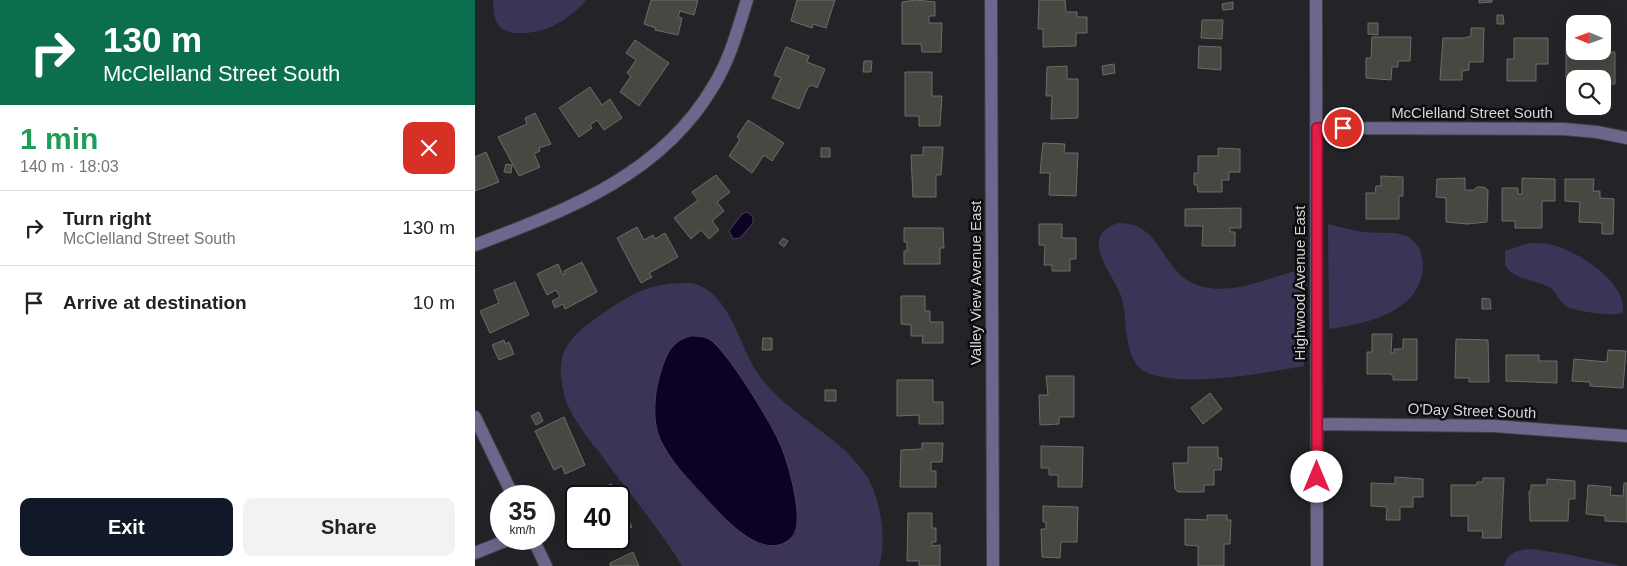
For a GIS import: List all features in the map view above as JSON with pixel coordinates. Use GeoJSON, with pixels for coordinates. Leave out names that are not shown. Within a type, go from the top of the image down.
{"type":"FeatureCollection","features":[{"type":"Feature","properties":{"kind":"street"},"geometry":{"type":"LineString","coordinates":[[475,245],[607,188],[659,153],[691,119],[715,84],[733,46],[747,0]]}},
{"type":"Feature","properties":{"kind":"street","name":"Valley View Avenue East"},"geometry":{"type":"LineString","coordinates":[[991,0],[993,566]]}},
{"type":"Feature","properties":{"kind":"street","name":"Highwood Avenue East"},"geometry":{"type":"LineString","coordinates":[[1317,0],[1317,566]]}},
{"type":"Feature","properties":{"kind":"street","name":"McClelland Street South"},"geometry":{"type":"LineString","coordinates":[[1317,128],[1569,129],[1627,138]]}},
{"type":"Feature","properties":{"kind":"street"},"geometry":{"type":"LineString","coordinates":[[475,417],[508,485]]}},
{"type":"Feature","properties":{"kind":"street","name":"O'Day Street South"},"geometry":{"type":"LineString","coordinates":[[1317,424],[1489,426],[1627,436]]}},
{"type":"Feature","properties":{"kind":"street"},"geometry":{"type":"LineString","coordinates":[[475,553],[490,547]]}},
{"type":"Feature","properties":{"kind":"street"},"geometry":{"type":"LineString","coordinates":[[538,550],[546,566]]}},
{"type":"Feature","properties":{"kind":"shaded area"},"geometry":{"type":"Polygon","coordinates":[[[493,0],[586,0],[564,20],[547,29],[518,33],[506,31],[497,23],[493,0]]]}},
{"type":"Feature","properties":{"kind":"shaded area"},"geometry":{"type":"Polygon","coordinates":[[[747,212],[753,217],[753,223],[740,238],[733,239],[729,231],[742,214],[747,212]]]}},
{"type":"Feature","properties":{"kind":"shaded area"},"geometry":{"type":"Polygon","coordinates":[[[1118,223],[1134,225],[1146,232],[1181,275],[1193,283],[1210,288],[1222,289],[1245,286],[1304,269],[1304,366],[1224,378],[1202,379],[1162,377],[1146,372],[1139,367],[1133,359],[1130,350],[1122,299],[1099,247],[1099,240],[1104,231],[1118,223]]]}},
{"type":"Feature","properties":{"kind":"shaded area"},"geometry":{"type":"Polygon","coordinates":[[[1328,224],[1371,233],[1400,234],[1416,243],[1420,250],[1423,265],[1420,281],[1413,294],[1403,305],[1375,319],[1329,329],[1328,224]]]}},
{"type":"Feature","properties":{"kind":"shaded area"},"geometry":{"type":"Polygon","coordinates":[[[1529,243],[1558,247],[1583,259],[1596,268],[1616,288],[1622,300],[1623,312],[1619,314],[1605,314],[1567,307],[1549,287],[1514,274],[1505,265],[1505,251],[1529,243]]]}},
{"type":"Feature","properties":{"kind":"shaded area"},"geometry":{"type":"Polygon","coordinates":[[[692,283],[706,289],[717,298],[726,310],[753,366],[761,378],[787,405],[832,439],[858,465],[869,480],[880,511],[883,545],[879,566],[682,566],[630,493],[630,485],[624,485],[576,421],[566,401],[561,375],[561,364],[566,347],[584,327],[630,296],[640,291],[663,285],[692,283]],[[708,338],[656,409],[660,439],[678,466],[724,518],[755,542],[767,546],[781,543],[795,535],[798,519],[772,426],[721,351],[708,338]]]}},
{"type":"Feature","properties":{"kind":"shaded area"},"geometry":{"type":"Polygon","coordinates":[[[690,336],[709,339],[727,357],[759,405],[781,446],[788,465],[794,492],[797,519],[796,529],[792,537],[781,544],[769,546],[756,542],[732,525],[680,469],[660,439],[657,431],[655,403],[660,376],[671,348],[679,341],[690,336]]]}},
{"type":"Feature","properties":{"kind":"shaded area"},"geometry":{"type":"Polygon","coordinates":[[[1531,549],[1566,554],[1621,566],[1504,566],[1508,558],[1514,553],[1531,549]]]}},
{"type":"Feature","properties":{"kind":"building"},"geometry":{"type":"Polygon","coordinates":[[[651,0],[698,0],[694,15],[680,11],[678,17],[682,18],[678,35],[655,30],[656,28],[644,24],[651,0]]]}},
{"type":"Feature","properties":{"kind":"building"},"geometry":{"type":"Polygon","coordinates":[[[797,0],[835,0],[826,28],[813,24],[812,28],[791,21],[797,0]]]}},
{"type":"Feature","properties":{"kind":"building"},"geometry":{"type":"Polygon","coordinates":[[[916,0],[935,2],[935,16],[929,16],[929,23],[942,23],[941,52],[922,52],[921,44],[902,44],[902,2],[916,0]]]}},
{"type":"Feature","properties":{"kind":"building"},"geometry":{"type":"Polygon","coordinates":[[[1039,0],[1065,0],[1066,12],[1077,12],[1077,17],[1087,17],[1087,33],[1076,33],[1076,46],[1043,47],[1043,29],[1038,29],[1039,0]]]}},
{"type":"Feature","properties":{"kind":"building"},"geometry":{"type":"Polygon","coordinates":[[[1479,0],[1492,0],[1492,2],[1479,3],[1479,0]]]}},
{"type":"Feature","properties":{"kind":"building"},"geometry":{"type":"Polygon","coordinates":[[[1233,2],[1233,9],[1223,10],[1222,4],[1233,2]]]}},
{"type":"Feature","properties":{"kind":"building"},"geometry":{"type":"Polygon","coordinates":[[[1497,15],[1503,15],[1504,24],[1497,24],[1497,15]]]}},
{"type":"Feature","properties":{"kind":"building"},"geometry":{"type":"Polygon","coordinates":[[[1202,20],[1223,20],[1222,39],[1201,38],[1202,20]]]}},
{"type":"Feature","properties":{"kind":"building"},"geometry":{"type":"Polygon","coordinates":[[[1368,23],[1378,23],[1378,35],[1368,34],[1368,23]]]}},
{"type":"Feature","properties":{"kind":"building"},"geometry":{"type":"Polygon","coordinates":[[[1471,28],[1484,28],[1483,62],[1469,62],[1469,70],[1462,71],[1462,80],[1440,80],[1443,38],[1471,36],[1471,28]]]}},
{"type":"Feature","properties":{"kind":"building"},"geometry":{"type":"Polygon","coordinates":[[[1372,37],[1411,37],[1410,61],[1398,61],[1398,67],[1392,67],[1391,80],[1366,78],[1366,58],[1371,58],[1372,37]]]}},
{"type":"Feature","properties":{"kind":"building"},"geometry":{"type":"Polygon","coordinates":[[[1514,38],[1548,38],[1548,64],[1536,64],[1536,81],[1507,81],[1507,59],[1514,59],[1514,38]]]}},
{"type":"Feature","properties":{"kind":"building"},"geometry":{"type":"Polygon","coordinates":[[[635,40],[669,63],[639,106],[620,92],[631,76],[627,73],[636,60],[626,53],[635,40]]]}},
{"type":"Feature","properties":{"kind":"building"},"geometry":{"type":"Polygon","coordinates":[[[1199,46],[1221,47],[1221,70],[1198,68],[1199,46]]]}},
{"type":"Feature","properties":{"kind":"building"},"geometry":{"type":"Polygon","coordinates":[[[786,47],[809,56],[807,62],[825,69],[817,88],[812,85],[808,87],[799,109],[772,98],[781,78],[774,75],[786,47]]]}},
{"type":"Feature","properties":{"kind":"building"},"geometry":{"type":"Polygon","coordinates":[[[1611,52],[1615,52],[1615,84],[1611,84],[1611,70],[1566,70],[1566,60],[1611,60],[1611,52]]]}},
{"type":"Feature","properties":{"kind":"building"},"geometry":{"type":"Polygon","coordinates":[[[864,61],[872,61],[871,72],[863,72],[864,61]]]}},
{"type":"Feature","properties":{"kind":"building"},"geometry":{"type":"Polygon","coordinates":[[[1114,64],[1115,73],[1103,75],[1102,66],[1114,64]]]}},
{"type":"Feature","properties":{"kind":"building"},"geometry":{"type":"Polygon","coordinates":[[[1067,66],[1067,79],[1078,79],[1078,118],[1051,119],[1052,96],[1046,96],[1047,67],[1067,66]]]}},
{"type":"Feature","properties":{"kind":"building"},"geometry":{"type":"Polygon","coordinates":[[[905,72],[932,72],[932,96],[942,96],[940,126],[919,126],[919,116],[905,116],[905,72]]]}},
{"type":"Feature","properties":{"kind":"building"},"geometry":{"type":"Polygon","coordinates":[[[590,87],[602,105],[610,99],[622,118],[604,130],[597,120],[590,125],[592,128],[579,137],[559,108],[590,87]]]}},
{"type":"Feature","properties":{"kind":"building"},"geometry":{"type":"Polygon","coordinates":[[[535,113],[551,144],[539,148],[540,151],[534,154],[540,167],[519,176],[498,137],[527,124],[525,118],[535,113]]]}},
{"type":"Feature","properties":{"kind":"building"},"geometry":{"type":"Polygon","coordinates":[[[748,120],[784,143],[772,161],[764,155],[752,173],[729,156],[740,139],[737,137],[748,120]]]}},
{"type":"Feature","properties":{"kind":"building"},"geometry":{"type":"Polygon","coordinates":[[[1043,143],[1065,144],[1064,153],[1078,153],[1076,196],[1049,195],[1050,173],[1040,173],[1043,143]]]}},
{"type":"Feature","properties":{"kind":"building"},"geometry":{"type":"Polygon","coordinates":[[[923,147],[943,147],[941,175],[936,175],[936,197],[913,197],[911,155],[923,155],[923,147]]]}},
{"type":"Feature","properties":{"kind":"building"},"geometry":{"type":"Polygon","coordinates":[[[821,148],[830,148],[830,157],[821,157],[821,148]]]}},
{"type":"Feature","properties":{"kind":"building"},"geometry":{"type":"Polygon","coordinates":[[[1218,148],[1240,149],[1240,172],[1229,172],[1229,180],[1222,180],[1222,192],[1198,192],[1197,185],[1194,185],[1194,173],[1198,173],[1198,156],[1218,156],[1218,148]]]}},
{"type":"Feature","properties":{"kind":"building"},"geometry":{"type":"Polygon","coordinates":[[[486,152],[499,182],[475,191],[475,157],[486,152]]]}},
{"type":"Feature","properties":{"kind":"building"},"geometry":{"type":"Polygon","coordinates":[[[506,164],[512,165],[511,173],[504,172],[506,164]]]}},
{"type":"Feature","properties":{"kind":"building"},"geometry":{"type":"Polygon","coordinates":[[[716,175],[730,192],[717,202],[724,211],[712,221],[719,230],[709,239],[701,230],[691,239],[674,218],[698,200],[692,192],[716,175]]]}},
{"type":"Feature","properties":{"kind":"building"},"geometry":{"type":"Polygon","coordinates":[[[1381,176],[1403,177],[1403,196],[1399,196],[1399,219],[1366,219],[1366,193],[1375,193],[1376,186],[1381,186],[1381,176]]]}},
{"type":"Feature","properties":{"kind":"building"},"geometry":{"type":"Polygon","coordinates":[[[1465,178],[1465,190],[1484,187],[1488,190],[1487,222],[1467,224],[1446,222],[1446,198],[1436,197],[1437,179],[1465,178]]]}},
{"type":"Feature","properties":{"kind":"building"},"geometry":{"type":"Polygon","coordinates":[[[1522,178],[1555,179],[1555,201],[1542,201],[1542,228],[1515,228],[1515,221],[1502,221],[1502,188],[1518,188],[1518,194],[1522,194],[1522,178]]]}},
{"type":"Feature","properties":{"kind":"building"},"geometry":{"type":"Polygon","coordinates":[[[1565,179],[1594,179],[1593,191],[1600,191],[1600,198],[1614,199],[1613,234],[1602,234],[1602,223],[1579,222],[1580,202],[1565,201],[1565,179]]]}},
{"type":"Feature","properties":{"kind":"building"},"geometry":{"type":"Polygon","coordinates":[[[1241,208],[1241,228],[1230,228],[1230,232],[1235,232],[1235,246],[1202,246],[1203,226],[1185,226],[1185,209],[1241,208]]]}},
{"type":"Feature","properties":{"kind":"building"},"geometry":{"type":"Polygon","coordinates":[[[1039,224],[1062,224],[1062,238],[1076,238],[1076,259],[1070,259],[1070,271],[1052,271],[1052,265],[1044,265],[1045,245],[1039,245],[1039,224]]]}},
{"type":"Feature","properties":{"kind":"building"},"geometry":{"type":"Polygon","coordinates":[[[637,227],[644,240],[653,235],[655,239],[665,233],[678,257],[649,273],[652,277],[641,283],[617,238],[637,227]]]}},
{"type":"Feature","properties":{"kind":"building"},"geometry":{"type":"Polygon","coordinates":[[[904,228],[943,228],[944,248],[940,248],[940,264],[904,264],[904,251],[907,251],[907,242],[904,242],[904,228]]]}},
{"type":"Feature","properties":{"kind":"building"},"geometry":{"type":"Polygon","coordinates":[[[783,238],[788,241],[784,247],[779,243],[783,238]]]}},
{"type":"Feature","properties":{"kind":"building"},"geometry":{"type":"Polygon","coordinates":[[[582,262],[597,292],[565,309],[563,304],[555,308],[552,301],[560,297],[556,290],[547,295],[537,274],[558,264],[563,275],[565,274],[564,271],[582,262]]]}},
{"type":"Feature","properties":{"kind":"building"},"geometry":{"type":"Polygon","coordinates":[[[515,282],[529,315],[490,333],[480,311],[499,303],[494,290],[515,282]]]}},
{"type":"Feature","properties":{"kind":"building"},"geometry":{"type":"Polygon","coordinates":[[[901,296],[925,296],[925,311],[930,311],[930,322],[943,322],[943,343],[922,343],[923,336],[911,336],[911,325],[901,324],[901,296]]]}},
{"type":"Feature","properties":{"kind":"building"},"geometry":{"type":"Polygon","coordinates":[[[1482,298],[1490,299],[1491,309],[1482,309],[1482,298]]]}},
{"type":"Feature","properties":{"kind":"building"},"geometry":{"type":"Polygon","coordinates":[[[1372,334],[1392,334],[1391,353],[1394,353],[1394,349],[1403,349],[1403,339],[1417,339],[1417,380],[1393,380],[1393,376],[1390,374],[1367,374],[1367,352],[1372,352],[1372,334]]]}},
{"type":"Feature","properties":{"kind":"building"},"geometry":{"type":"Polygon","coordinates":[[[763,338],[772,338],[772,350],[762,350],[763,338]]]}},
{"type":"Feature","properties":{"kind":"building"},"geometry":{"type":"Polygon","coordinates":[[[1456,339],[1488,340],[1489,382],[1469,382],[1469,378],[1455,378],[1456,339]]]}},
{"type":"Feature","properties":{"kind":"building"},"geometry":{"type":"Polygon","coordinates":[[[504,340],[505,344],[509,342],[514,354],[499,360],[492,345],[504,340]]]}},
{"type":"Feature","properties":{"kind":"building"},"geometry":{"type":"Polygon","coordinates":[[[1608,350],[1626,351],[1623,388],[1590,386],[1590,382],[1572,381],[1574,359],[1607,362],[1608,350]]]}},
{"type":"Feature","properties":{"kind":"building"},"geometry":{"type":"Polygon","coordinates":[[[1506,355],[1539,355],[1539,361],[1557,361],[1557,383],[1506,381],[1506,355]]]}},
{"type":"Feature","properties":{"kind":"building"},"geometry":{"type":"Polygon","coordinates":[[[1046,376],[1074,376],[1074,417],[1059,417],[1059,424],[1040,425],[1039,395],[1048,395],[1046,376]]]}},
{"type":"Feature","properties":{"kind":"building"},"geometry":{"type":"Polygon","coordinates":[[[897,380],[933,380],[933,402],[943,402],[943,424],[919,424],[919,415],[897,416],[897,380]]]}},
{"type":"Feature","properties":{"kind":"building"},"geometry":{"type":"Polygon","coordinates":[[[825,390],[836,390],[836,401],[825,401],[825,390]]]}},
{"type":"Feature","properties":{"kind":"building"},"geometry":{"type":"Polygon","coordinates":[[[1210,393],[1222,409],[1203,424],[1191,408],[1210,393]]]}},
{"type":"Feature","properties":{"kind":"building"},"geometry":{"type":"Polygon","coordinates":[[[539,412],[543,421],[536,425],[531,416],[539,412]]]}},
{"type":"Feature","properties":{"kind":"building"},"geometry":{"type":"Polygon","coordinates":[[[564,417],[585,465],[565,474],[562,466],[554,470],[535,431],[564,417]]]}},
{"type":"Feature","properties":{"kind":"building"},"geometry":{"type":"Polygon","coordinates":[[[922,443],[943,443],[942,462],[931,462],[931,471],[936,471],[936,487],[900,487],[901,450],[922,449],[922,443]]]}},
{"type":"Feature","properties":{"kind":"building"},"geometry":{"type":"Polygon","coordinates":[[[1041,446],[1083,447],[1082,487],[1058,487],[1058,475],[1049,475],[1049,468],[1041,468],[1041,446]]]}},
{"type":"Feature","properties":{"kind":"building"},"geometry":{"type":"Polygon","coordinates":[[[1188,447],[1218,447],[1218,458],[1222,458],[1221,470],[1214,470],[1214,485],[1204,485],[1204,492],[1178,492],[1175,489],[1173,463],[1188,463],[1188,447]]]}},
{"type":"Feature","properties":{"kind":"building"},"geometry":{"type":"Polygon","coordinates":[[[1395,477],[1423,479],[1423,497],[1413,497],[1413,507],[1400,507],[1400,520],[1386,520],[1387,507],[1371,506],[1371,483],[1395,484],[1395,477]]]}},
{"type":"Feature","properties":{"kind":"building"},"geometry":{"type":"Polygon","coordinates":[[[1483,478],[1504,478],[1501,538],[1482,538],[1483,531],[1468,531],[1468,516],[1451,516],[1451,485],[1477,485],[1477,482],[1483,482],[1483,478]]]}},
{"type":"Feature","properties":{"kind":"building"},"geometry":{"type":"Polygon","coordinates":[[[1547,479],[1575,481],[1575,499],[1569,499],[1568,521],[1530,521],[1529,491],[1531,491],[1531,485],[1547,485],[1547,479]]]}},
{"type":"Feature","properties":{"kind":"building"},"geometry":{"type":"Polygon","coordinates":[[[1624,483],[1627,483],[1627,522],[1605,521],[1605,516],[1586,514],[1588,485],[1611,487],[1610,495],[1623,496],[1624,483]]]}},
{"type":"Feature","properties":{"kind":"building"},"geometry":{"type":"Polygon","coordinates":[[[1043,506],[1078,507],[1077,542],[1061,542],[1060,558],[1042,557],[1041,529],[1046,529],[1046,522],[1043,522],[1043,506]]]}},
{"type":"Feature","properties":{"kind":"building"},"geometry":{"type":"Polygon","coordinates":[[[908,513],[932,513],[932,528],[936,528],[936,542],[932,542],[932,546],[940,545],[940,566],[919,566],[919,561],[907,561],[908,513]]]}},
{"type":"Feature","properties":{"kind":"building"},"geometry":{"type":"Polygon","coordinates":[[[1207,515],[1227,515],[1227,520],[1231,520],[1230,544],[1224,544],[1224,566],[1198,566],[1198,546],[1185,545],[1185,519],[1207,520],[1207,515]]]}},
{"type":"Feature","properties":{"kind":"building"},"geometry":{"type":"Polygon","coordinates":[[[633,552],[639,566],[610,566],[610,563],[633,552]]]}},
{"type":"Feature","properties":{"kind":"route"},"geometry":{"type":"LineString","coordinates":[[1317,477],[1317,128],[1343,128]]}}]}
